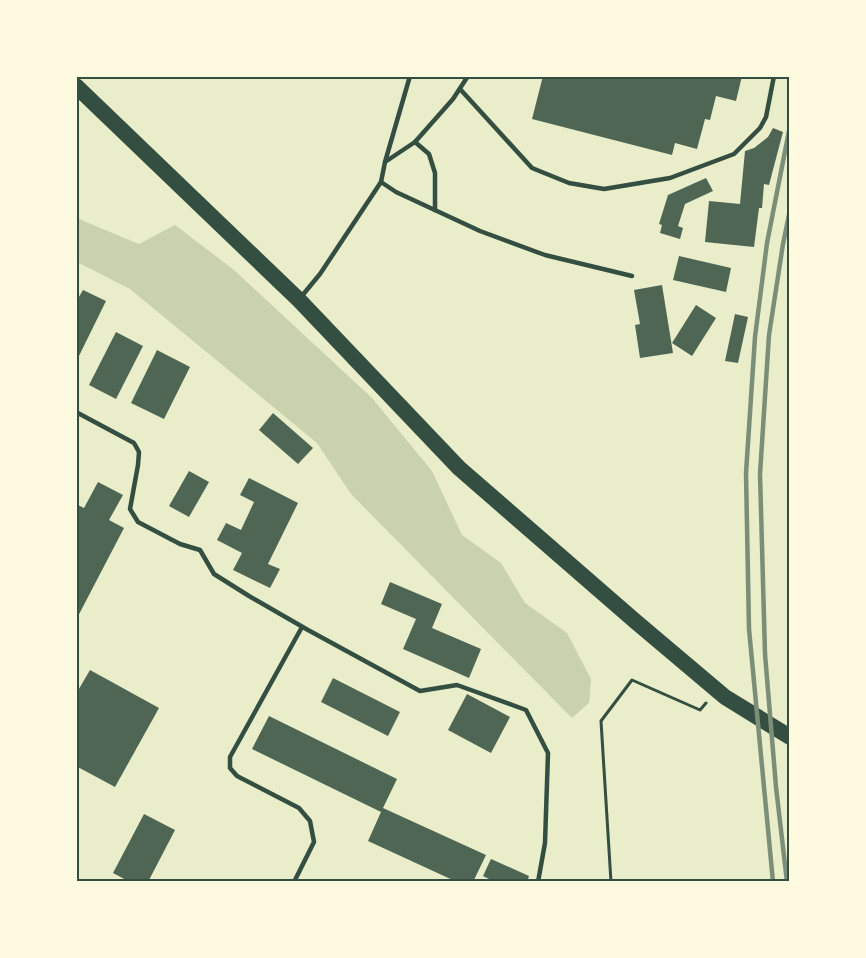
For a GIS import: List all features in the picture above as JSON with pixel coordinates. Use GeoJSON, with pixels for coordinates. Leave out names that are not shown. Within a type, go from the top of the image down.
{"type":"FeatureCollection","features":[{"type":"Feature","properties":{"kind":"highway"},"geometry":{"type":"LineString","coordinates":[[76,86],[299,300],[459,468],[718,692],[789,737]]}},
{"type":"Feature","properties":{"kind":"lane"},"geometry":{"type":"LineString","coordinates":[[299,300],[320,274],[381,182],[410,76]]}},
{"type":"Feature","properties":{"kind":"lane"},"geometry":{"type":"LineString","coordinates":[[385,162],[415,142],[453,99],[468,76]]}},
{"type":"Feature","properties":{"kind":"lane"},"geometry":{"type":"LineString","coordinates":[[460,89],[532,168],[569,183],[604,189],[670,178],[734,154],[760,128],[766,117],[774,76]]}},
{"type":"Feature","properties":{"kind":"lane"},"geometry":{"type":"LineString","coordinates":[[415,142],[429,154],[435,173],[435,210]]}},
{"type":"Feature","properties":{"kind":"lane"},"geometry":{"type":"LineString","coordinates":[[381,182],[396,192],[480,231],[545,255],[632,276]]}},
{"type":"Feature","properties":{"kind":"lane"},"geometry":{"type":"LineString","coordinates":[[76,412],[134,443],[139,452],[130,509],[138,522],[180,543],[200,550],[214,574],[302,627],[420,691],[457,685],[526,710],[548,753],[545,843],[537,882]]}},
{"type":"Feature","properties":{"kind":"lane"},"geometry":{"type":"LineString","coordinates":[[294,882],[314,842],[310,821],[299,808],[237,776],[230,768],[230,757],[302,627]]}},
{"type":"Feature","properties":{"kind":"path"},"geometry":{"type":"LineString","coordinates":[[611,882],[601,721],[632,680],[700,710],[718,692]]}},
{"type":"Feature","properties":{"kind":"green space"},"geometry":{"type":"Polygon","coordinates":[[[76,217],[139,244],[175,225],[234,270],[372,398],[432,471],[462,535],[501,563],[525,603],[567,633],[591,679],[589,703],[572,718],[351,494],[317,443],[130,289],[77,262],[76,217]]]}},
{"type":"Feature","properties":{"kind":"building"},"geometry":{"type":"Polygon","coordinates":[[[543,76],[742,76],[736,101],[716,96],[710,120],[705,119],[697,149],[675,143],[672,155],[532,119],[543,76]]]}},
{"type":"Feature","properties":{"kind":"building"},"geometry":{"type":"Polygon","coordinates":[[[773,128],[783,132],[769,185],[764,184],[754,247],[705,242],[709,201],[740,204],[745,151],[754,148],[768,137],[773,128]]]}},
{"type":"Feature","properties":{"kind":"building"},"geometry":{"type":"Polygon","coordinates":[[[706,178],[713,191],[685,204],[678,226],[683,228],[680,239],[660,233],[662,225],[659,224],[668,195],[706,178]]]}},
{"type":"Feature","properties":{"kind":"building"},"geometry":{"type":"Polygon","coordinates":[[[679,256],[731,268],[726,292],[673,280],[679,256]]]}},
{"type":"Feature","properties":{"kind":"building"},"geometry":{"type":"Polygon","coordinates":[[[662,285],[673,353],[640,358],[635,325],[640,324],[634,290],[662,285]]]}},
{"type":"Feature","properties":{"kind":"building"},"geometry":{"type":"Polygon","coordinates":[[[83,290],[106,301],[76,362],[76,302],[83,290]]]}},
{"type":"Feature","properties":{"kind":"building"},"geometry":{"type":"Polygon","coordinates":[[[696,305],[716,318],[692,356],[672,343],[696,305]]]}},
{"type":"Feature","properties":{"kind":"building"},"geometry":{"type":"Polygon","coordinates":[[[735,314],[748,317],[738,363],[725,361],[735,314]]]}},
{"type":"Feature","properties":{"kind":"building"},"geometry":{"type":"Polygon","coordinates":[[[116,332],[143,346],[116,399],[89,385],[116,332]]]}},
{"type":"Feature","properties":{"kind":"building"},"geometry":{"type":"Polygon","coordinates":[[[157,350],[190,367],[164,419],[131,403],[157,350]]]}},
{"type":"Feature","properties":{"kind":"building"},"geometry":{"type":"Polygon","coordinates":[[[273,413],[313,448],[298,464],[259,430],[273,413]]]}},
{"type":"Feature","properties":{"kind":"building"},"geometry":{"type":"Polygon","coordinates":[[[189,471],[209,482],[189,517],[169,506],[189,471]]]}},
{"type":"Feature","properties":{"kind":"building"},"geometry":{"type":"Polygon","coordinates":[[[249,478],[298,503],[268,564],[280,569],[270,588],[233,570],[242,553],[217,540],[226,523],[241,530],[254,502],[240,495],[249,478]]]}},
{"type":"Feature","properties":{"kind":"building"},"geometry":{"type":"Polygon","coordinates":[[[98,482],[123,495],[109,520],[124,528],[76,620],[76,504],[84,508],[98,482]]]}},
{"type":"Feature","properties":{"kind":"building"},"geometry":{"type":"Polygon","coordinates":[[[390,582],[442,604],[432,628],[481,649],[469,678],[403,649],[416,619],[381,604],[390,582]]]}},
{"type":"Feature","properties":{"kind":"building"},"geometry":{"type":"Polygon","coordinates":[[[90,670],[159,708],[115,787],[76,766],[76,694],[90,670]]]}},
{"type":"Feature","properties":{"kind":"building"},"geometry":{"type":"Polygon","coordinates":[[[333,678],[400,712],[388,736],[321,702],[333,678]]]}},
{"type":"Feature","properties":{"kind":"building"},"geometry":{"type":"Polygon","coordinates":[[[467,694],[510,717],[491,753],[448,730],[467,694]]]}},
{"type":"Feature","properties":{"kind":"building"},"geometry":{"type":"Polygon","coordinates":[[[269,716],[397,779],[383,808],[486,855],[473,882],[457,882],[368,841],[381,812],[252,749],[269,716]]]}},
{"type":"Feature","properties":{"kind":"building"},"geometry":{"type":"Polygon","coordinates":[[[144,814],[175,830],[148,882],[130,882],[113,873],[144,814]]]}},
{"type":"Feature","properties":{"kind":"building"},"geometry":{"type":"Polygon","coordinates":[[[491,859],[529,876],[527,882],[495,882],[483,876],[491,859]]]}},
{"type":"Feature","properties":{"kind":"railway"},"geometry":{"type":"LineString","coordinates":[[773,882],[749,629],[746,473],[755,337],[767,243],[790,126]]}},
{"type":"Feature","properties":{"kind":"railway"},"geometry":{"type":"LineString","coordinates":[[787,882],[776,787],[765,654],[760,474],[769,335],[790,210]]}}]}
